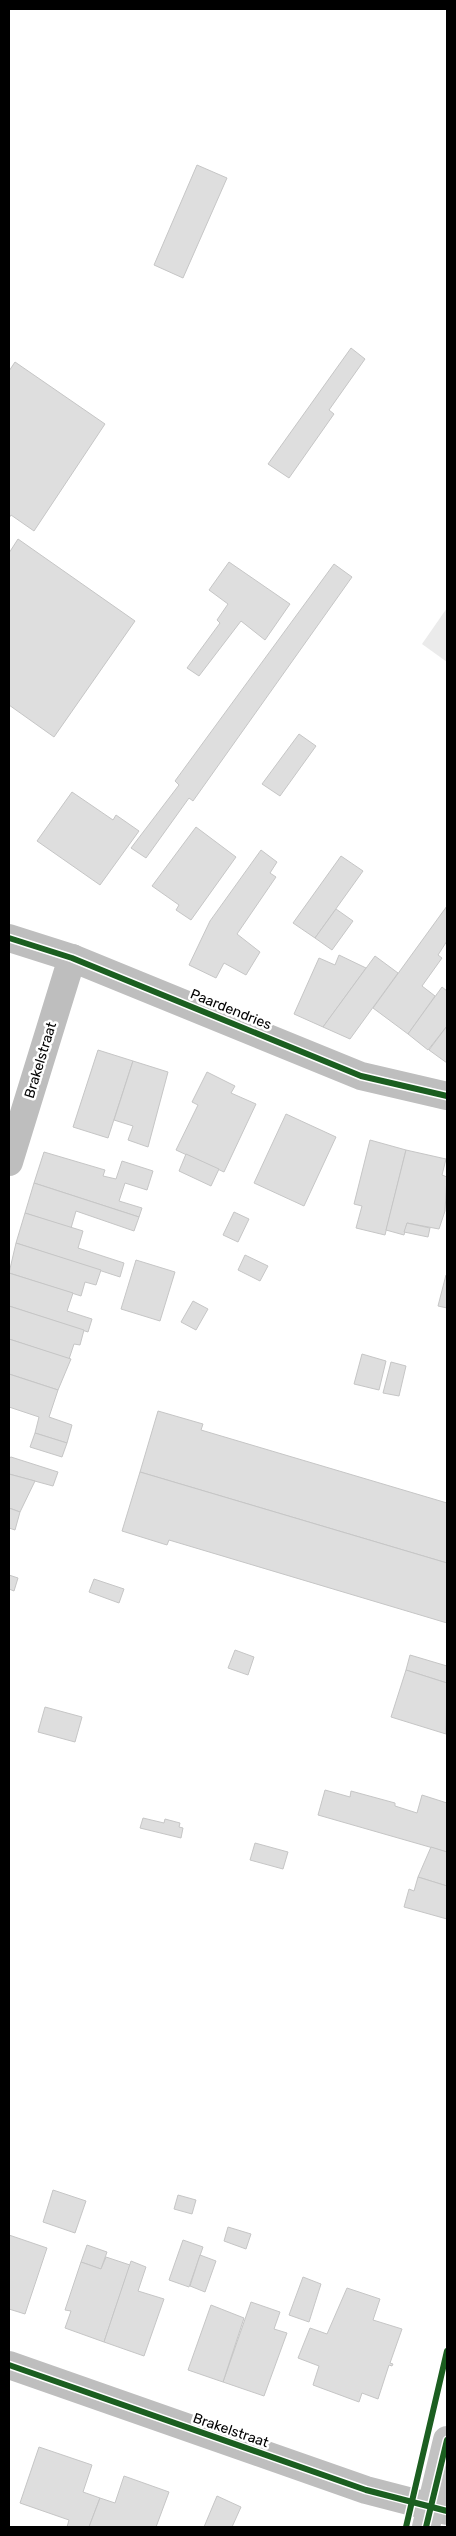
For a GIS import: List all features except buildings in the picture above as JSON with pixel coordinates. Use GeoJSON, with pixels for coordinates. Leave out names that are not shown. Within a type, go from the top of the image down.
{"type":"FeatureCollection","features":[{"type":"Feature","properties":{"kind":"main road"},"geometry":{"type":"LineString","coordinates":[[435,2515],[447,2440]]}},
{"type":"Feature","properties":{"kind":"street","name":"Paardendries"},"geometry":{"type":"LineString","coordinates":[[9,938],[72,958],[362,1076],[447,1096]]}},
{"type":"Feature","properties":{"kind":"street","name":"Brakelstraat"},"geometry":{"type":"LineString","coordinates":[[9,1162],[72,958]]}},
{"type":"Feature","properties":{"kind":"street","name":"Brakelstraat"},"geometry":{"type":"LineString","coordinates":[[9,2365],[435,2515]]}},
{"type":"Feature","properties":{"kind":"shaded area"},"geometry":{"type":"Polygon","coordinates":[[[447,608],[447,662],[422,644],[447,608]]]}},
{"type":"Feature","properties":{"kind":"cycle path"},"geometry":{"type":"LineString","coordinates":[[9,938],[72,958],[361,1076],[447,1096]]}},
{"type":"Feature","properties":{"kind":"cycle path"},"geometry":{"type":"LineString","coordinates":[[406,2527],[447,2351]]}},
{"type":"Feature","properties":{"kind":"cycle path"},"geometry":{"type":"LineString","coordinates":[[9,2365],[366,2490],[447,2511]]}},
{"type":"Feature","properties":{"kind":"cycle path"},"geometry":{"type":"LineString","coordinates":[[426,2527],[447,2440]]}}]}
